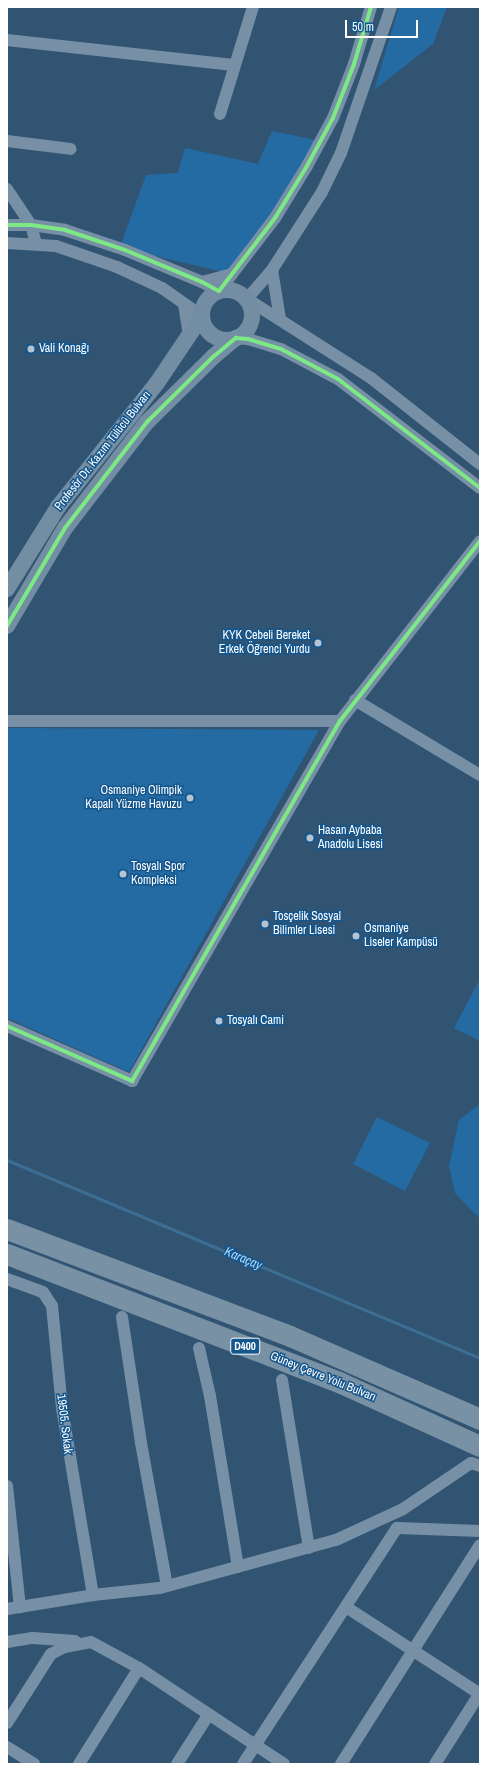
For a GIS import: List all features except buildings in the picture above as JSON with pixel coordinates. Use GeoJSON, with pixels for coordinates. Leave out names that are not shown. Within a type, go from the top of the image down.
{"type":"FeatureCollection","features":[{"type":"Feature","properties":{"kind":"highway","name":"Güney Çevre Yolu Bulvarı"},"geometry":{"type":"LineString","coordinates":[[7,1229],[290,1336],[480,1419]]}},
{"type":"Feature","properties":{"kind":"highway","name":"Güney Çevre Yolu Bulvarı"},"geometry":{"type":"LineString","coordinates":[[7,1254],[341,1383],[480,1446]]}},
{"type":"Feature","properties":{"kind":"street"},"geometry":{"type":"LineString","coordinates":[[220,114],[253,7]]}},
{"type":"Feature","properties":{"kind":"street"},"geometry":{"type":"LineString","coordinates":[[371,7],[354,64],[333,118],[275,218],[219,291],[207,301],[202,316],[204,323],[213,335],[220,338],[248,339],[281,349],[338,379],[480,488]]}},
{"type":"Feature","properties":{"kind":"street"},"geometry":{"type":"LineString","coordinates":[[247,299],[272,270],[322,192],[341,153],[391,7]]}},
{"type":"Feature","properties":{"kind":"street"},"geometry":{"type":"LineString","coordinates":[[7,40],[234,65]]}},
{"type":"Feature","properties":{"kind":"street"},"geometry":{"type":"LineString","coordinates":[[7,141],[71,149]]}},
{"type":"Feature","properties":{"kind":"street"},"geometry":{"type":"LineString","coordinates":[[7,189],[31,225],[36,244]]}},
{"type":"Feature","properties":{"kind":"street"},"geometry":{"type":"LineString","coordinates":[[7,225],[31,225],[65,230],[125,250],[202,282],[219,291],[237,292],[372,378],[480,464]]}},
{"type":"Feature","properties":{"kind":"street"},"geometry":{"type":"LineString","coordinates":[[7,243],[56,246],[117,267],[162,288],[202,316]]}},
{"type":"Feature","properties":{"kind":"street"},"geometry":{"type":"LineString","coordinates":[[272,270],[280,319]]}},
{"type":"Feature","properties":{"kind":"street"},"geometry":{"type":"LineString","coordinates":[[202,282],[232,274]]}},
{"type":"Feature","properties":{"kind":"street"},"geometry":{"type":"LineString","coordinates":[[236,338],[243,334],[251,321],[252,314],[247,299]]}},
{"type":"Feature","properties":{"kind":"street"},"geometry":{"type":"LineString","coordinates":[[184,304],[189,334]]}},
{"type":"Feature","properties":{"kind":"street","name":"Profesör Dr. Kazım Tülücü Bulvarı"},"geometry":{"type":"LineString","coordinates":[[7,589],[58,507],[157,383],[202,316]]}},
{"type":"Feature","properties":{"kind":"street","name":"Profesör Dr. Kazım Tülücü Bulvarı"},"geometry":{"type":"LineString","coordinates":[[7,626],[64,528],[147,422],[213,357],[236,338]]}},
{"type":"Feature","properties":{"kind":"street"},"geometry":{"type":"LineString","coordinates":[[7,1026],[132,1081],[340,720],[354,700],[480,541]]}},
{"type":"Feature","properties":{"kind":"street"},"geometry":{"type":"LineString","coordinates":[[354,700],[480,774]]}},
{"type":"Feature","properties":{"kind":"street"},"geometry":{"type":"LineString","coordinates":[[7,721],[340,720]]}},
{"type":"Feature","properties":{"kind":"street","name":"19505. Sokak"},"geometry":{"type":"LineString","coordinates":[[7,1279],[43,1292],[52,1306],[62,1408],[93,1595]]}},
{"type":"Feature","properties":{"kind":"street"},"geometry":{"type":"LineString","coordinates":[[122,1317],[141,1443],[167,1586]]}},
{"type":"Feature","properties":{"kind":"street"},"geometry":{"type":"LineString","coordinates":[[199,1348],[210,1396],[238,1567]]}},
{"type":"Feature","properties":{"kind":"street"},"geometry":{"type":"LineString","coordinates":[[282,1380],[309,1548]]}},
{"type":"Feature","properties":{"kind":"street"},"geometry":{"type":"LineString","coordinates":[[7,1609],[93,1595],[167,1586],[336,1540],[403,1509],[471,1464],[480,1466]]}},
{"type":"Feature","properties":{"kind":"street"},"geometry":{"type":"LineString","coordinates":[[7,1486],[20,1607]]}},
{"type":"Feature","properties":{"kind":"street"},"geometry":{"type":"LineString","coordinates":[[243,1764],[346,1607],[381,1549],[397,1528],[480,1531]]}},
{"type":"Feature","properties":{"kind":"street"},"geometry":{"type":"LineString","coordinates":[[341,1764],[480,1545]]}},
{"type":"Feature","properties":{"kind":"street"},"geometry":{"type":"LineString","coordinates":[[346,1607],[480,1694],[435,1764]]}},
{"type":"Feature","properties":{"kind":"street"},"geometry":{"type":"LineString","coordinates":[[7,1642],[33,1638],[91,1642],[139,1668],[284,1764]]}},
{"type":"Feature","properties":{"kind":"street"},"geometry":{"type":"LineString","coordinates":[[7,1723],[51,1654],[65,1647],[91,1642]]}},
{"type":"Feature","properties":{"kind":"street"},"geometry":{"type":"LineString","coordinates":[[79,1764],[139,1668]]}},
{"type":"Feature","properties":{"kind":"street"},"geometry":{"type":"LineString","coordinates":[[177,1764],[209,1714]]}},
{"type":"Feature","properties":{"kind":"street"},"geometry":{"type":"LineString","coordinates":[[7,1747],[34,1764]]}},
{"type":"Feature","properties":{"kind":"shaded area"},"geometry":{"type":"Polygon","coordinates":[[[399,7],[447,7],[433,44],[374,90],[399,7]]]}},
{"type":"Feature","properties":{"kind":"shaded area"},"geometry":{"type":"Polygon","coordinates":[[[272,131],[321,141],[232,274],[151,255],[121,244],[146,175],[178,173],[185,148],[258,164],[272,131]]]}},
{"type":"Feature","properties":{"kind":"shaded area","name":"Tosyalı Spor Kompleksi"},"geometry":{"type":"Polygon","coordinates":[[[7,728],[319,730],[129,1072],[7,1018],[7,728]]]}},
{"type":"Feature","properties":{"kind":"shaded area"},"geometry":{"type":"Polygon","coordinates":[[[480,979],[480,1041],[454,1028],[480,979]]]}},
{"type":"Feature","properties":{"kind":"shaded area"},"geometry":{"type":"Polygon","coordinates":[[[480,1104],[480,1219],[455,1193],[449,1166],[459,1120],[480,1104]]]}},
{"type":"Feature","properties":{"kind":"shaded area"},"geometry":{"type":"Polygon","coordinates":[[[377,1117],[430,1143],[405,1191],[353,1164],[377,1117]]]}},
{"type":"Feature","properties":{"kind":"waterway","name":"Karaçay"},"geometry":{"type":"LineString","coordinates":[[7,1160],[480,1358]]}},
{"type":"Feature","properties":{"kind":"cycle path"},"geometry":{"type":"LineString","coordinates":[[7,225],[31,225],[65,230],[125,250],[202,282],[219,291],[275,218],[307,166],[333,118],[354,64],[371,7]]}},
{"type":"Feature","properties":{"kind":"cycle path"},"geometry":{"type":"LineString","coordinates":[[7,626],[65,528],[147,422],[213,357],[236,338],[248,339],[281,349],[338,379],[480,488]]}},
{"type":"Feature","properties":{"kind":"cycle path"},"geometry":{"type":"LineString","coordinates":[[7,1026],[132,1081],[340,721],[480,541]]}},
{"type":"Feature","properties":{"kind":"place","name":"Vali Konağı"},"geometry":{"type":"Point","coordinates":[31,349]}},
{"type":"Feature","properties":{"kind":"place","name":"KYK Cebeli Bereket Erkek Öğrenci Yurdu"},"geometry":{"type":"Point","coordinates":[318,643]}},
{"type":"Feature","properties":{"kind":"place","name":"Osmaniye Olimpik Kapalı Yüzme Havuzu"},"geometry":{"type":"Point","coordinates":[190,798]}},
{"type":"Feature","properties":{"kind":"place","name":"Hasan Aybaba Anadolu Lisesi"},"geometry":{"type":"Point","coordinates":[310,838]}},
{"type":"Feature","properties":{"kind":"place","name":"Tosyalı Spor Kompleksi"},"geometry":{"type":"Point","coordinates":[123,874]}},
{"type":"Feature","properties":{"kind":"place","name":"Tosçelik Sosyal Bilimler Lisesi"},"geometry":{"type":"Point","coordinates":[265,924]}},
{"type":"Feature","properties":{"kind":"place","name":"Osmaniye Liseler Kampüsü"},"geometry":{"type":"Point","coordinates":[356,936]}},
{"type":"Feature","properties":{"kind":"place","name":"Tosyalı Cami"},"geometry":{"type":"Point","coordinates":[219,1021]}}]}
